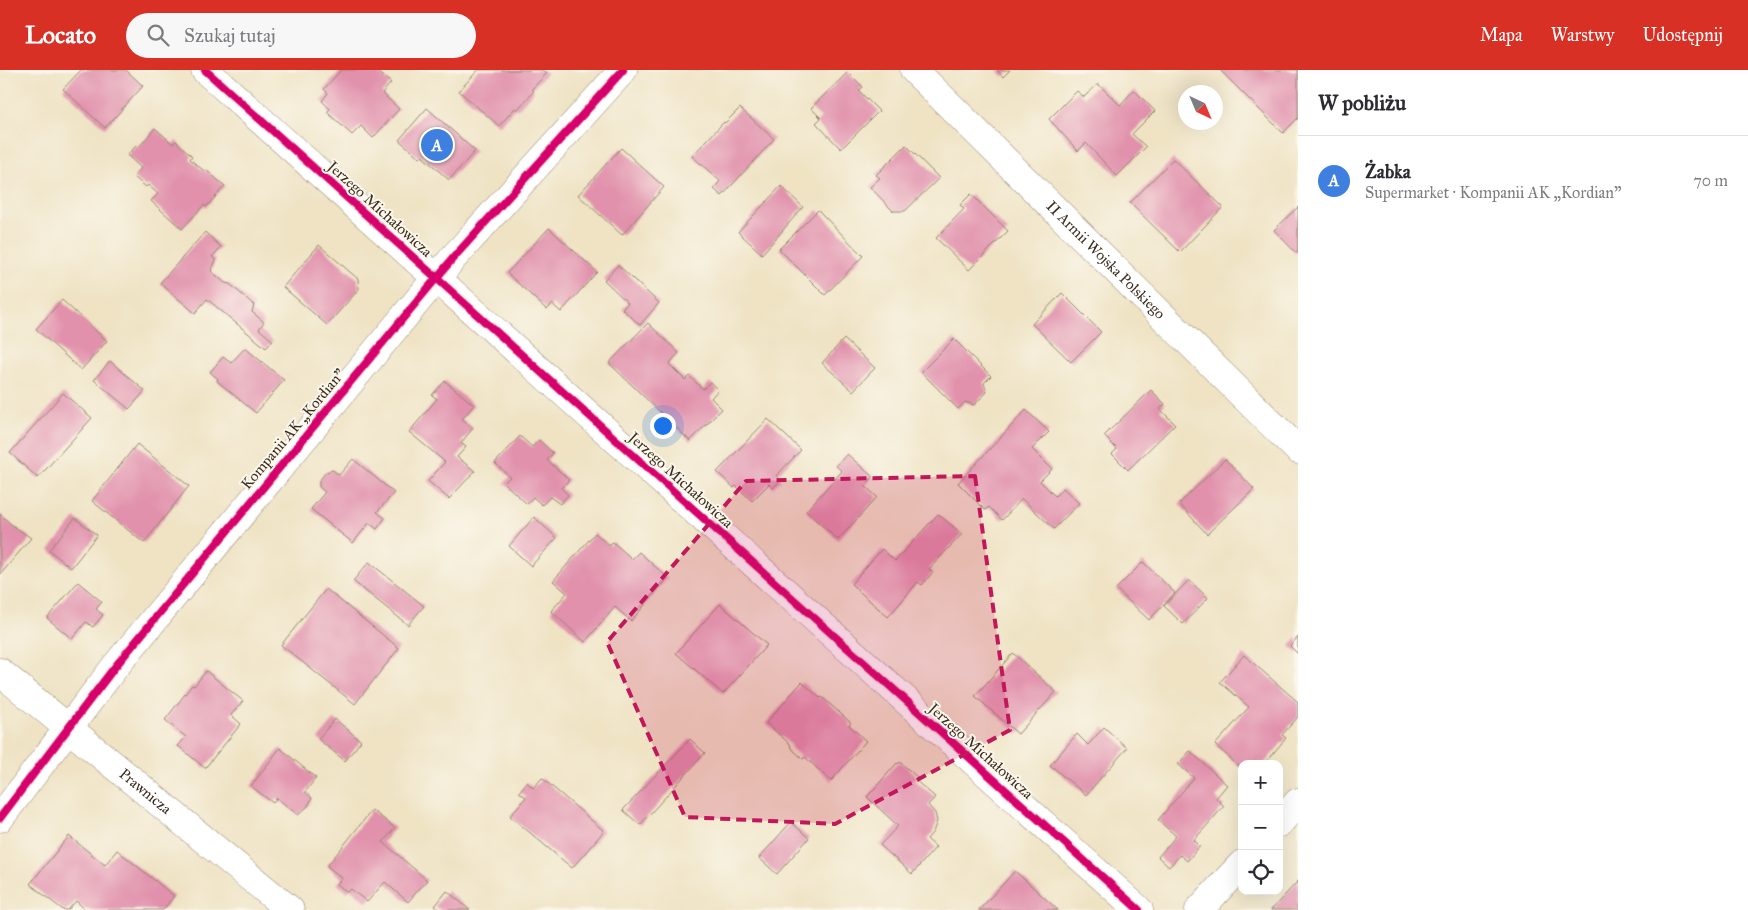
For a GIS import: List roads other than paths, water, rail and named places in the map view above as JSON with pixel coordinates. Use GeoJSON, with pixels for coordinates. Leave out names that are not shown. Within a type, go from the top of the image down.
{"type":"FeatureCollection","features":[{"type":"Feature","properties":{"kind":"street","name":"Jerzego Michałowicza"},"geometry":{"type":"LineString","coordinates":[[205,70],[1139,910]]}},
{"type":"Feature","properties":{"kind":"street","name":"Kompanii AK „Kordian”"},"geometry":{"type":"LineString","coordinates":[[0,818],[67,728],[139,638],[436,278],[623,70]]}},
{"type":"Feature","properties":{"kind":"street","name":"II Armii Wojska Polskiego"},"geometry":{"type":"LineString","coordinates":[[914,70],[1298,450]]}},
{"type":"Feature","properties":{"kind":"street","name":"Prawnicza"},"geometry":{"type":"LineString","coordinates":[[0,672],[290,910]]}},
{"type":"Feature","properties":{"kind":"street"},"geometry":{"type":"LineString","coordinates":[[1283,819],[1298,802]]}},
{"type":"Feature","properties":{"kind":"street"},"geometry":{"type":"LineString","coordinates":[[1200,910],[1238,868]]}},
{"type":"Feature","properties":{"kind":"place","name":"Żabka"},"geometry":{"type":"Point","coordinates":[437,145]}}]}
